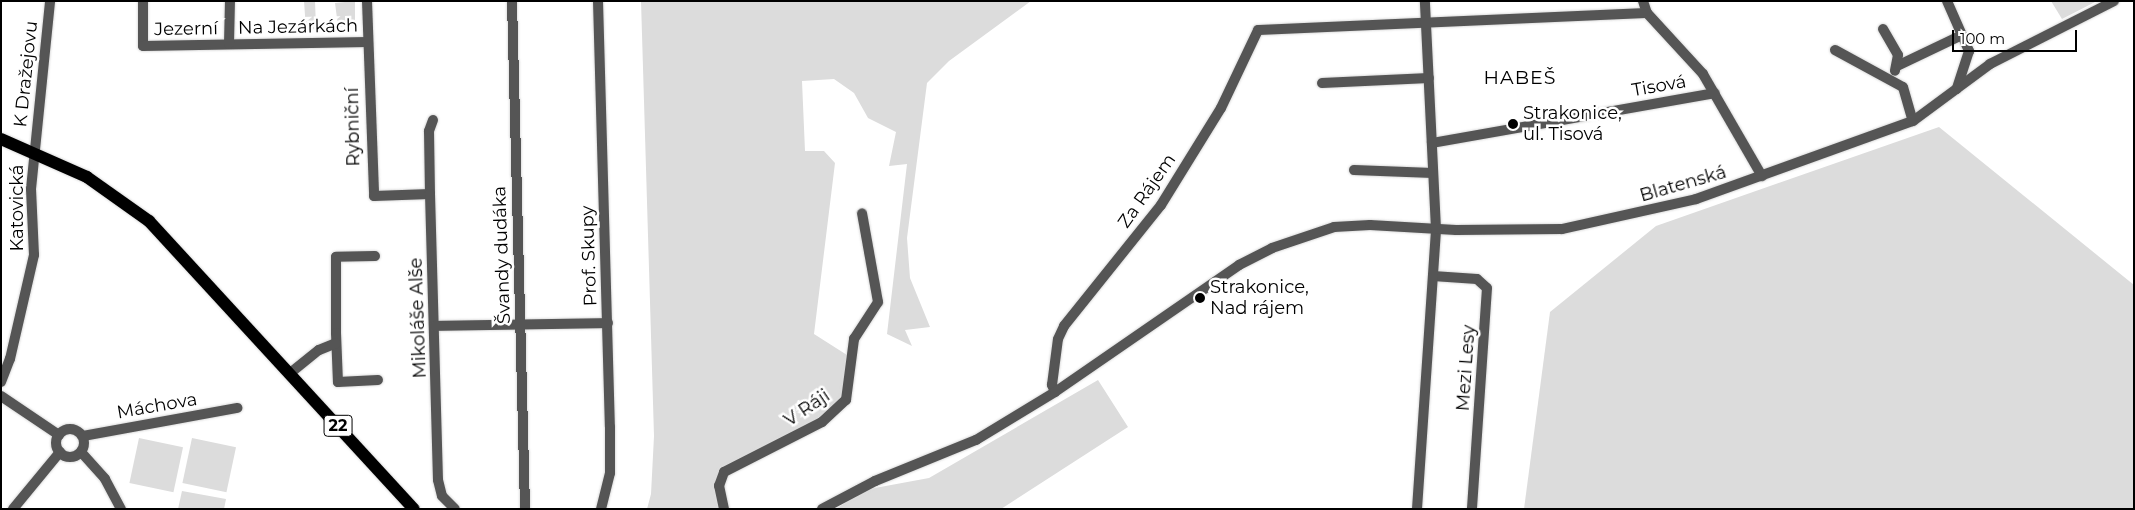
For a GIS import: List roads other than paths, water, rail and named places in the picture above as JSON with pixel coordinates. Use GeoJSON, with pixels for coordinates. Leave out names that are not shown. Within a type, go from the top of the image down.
{"type":"FeatureCollection","features":[{"type":"Feature","properties":{"kind":"main road","name":"22"},"geometry":{"type":"LineString","coordinates":[[1,139],[34,151],[87,177],[137,211],[414,509]]}},
{"type":"Feature","properties":{"kind":"street","name":"K Dražejovu"},"geometry":{"type":"LineString","coordinates":[[34,151],[50,1]]}},
{"type":"Feature","properties":{"kind":"street","name":"Jezerní"},"geometry":{"type":"LineString","coordinates":[[142,1],[143,46],[229,44]]}},
{"type":"Feature","properties":{"kind":"street"},"geometry":{"type":"LineString","coordinates":[[229,44],[230,1]]}},
{"type":"Feature","properties":{"kind":"street","name":"Rybniční"},"geometry":{"type":"LineString","coordinates":[[367,1],[374,196],[430,194]]}},
{"type":"Feature","properties":{"kind":"street","name":"Švandy dudáka"},"geometry":{"type":"LineString","coordinates":[[512,1],[525,509]]}},
{"type":"Feature","properties":{"kind":"street","name":"Prof. Skupy"},"geometry":{"type":"LineString","coordinates":[[598,1],[608,323],[610,473],[601,509]]}},
{"type":"Feature","properties":{"kind":"street"},"geometry":{"type":"LineString","coordinates":[[1417,509],[1436,229],[1426,1]]}},
{"type":"Feature","properties":{"kind":"street"},"geometry":{"type":"LineString","coordinates":[[1643,1],[1647,13],[1715,93],[1762,176]]}},
{"type":"Feature","properties":{"kind":"street"},"geometry":{"type":"LineString","coordinates":[[1946,1],[1969,51],[1957,89]]}},
{"type":"Feature","properties":{"kind":"street","name":"Blatenská"},"geometry":{"type":"LineString","coordinates":[[822,509],[875,481],[976,440],[1055,392],[1239,265],[1306,235],[1334,227],[1370,225],[1436,229],[1562,229],[1588,225],[1696,199],[1913,121],[1990,64],[2114,1]]}},
{"type":"Feature","properties":{"kind":"street"},"geometry":{"type":"LineString","coordinates":[[1426,21],[1647,13]]}},
{"type":"Feature","properties":{"kind":"street","name":"Za Rájem"},"geometry":{"type":"LineString","coordinates":[[1055,392],[1052,385],[1058,339],[1064,326],[1161,205],[1221,108],[1258,30],[1426,21]]}},
{"type":"Feature","properties":{"kind":"street"},"geometry":{"type":"LineString","coordinates":[[1883,29],[1898,55],[1897,66],[1891,78]]}},
{"type":"Feature","properties":{"kind":"street"},"geometry":{"type":"LineString","coordinates":[[1897,66],[1962,34]]}},
{"type":"Feature","properties":{"kind":"street","name":"Na Jezárkách"},"geometry":{"type":"LineString","coordinates":[[229,44],[368,42]]}},
{"type":"Feature","properties":{"kind":"street"},"geometry":{"type":"LineString","coordinates":[[1835,50],[1891,78],[1907,92],[1913,121]]}},
{"type":"Feature","properties":{"kind":"street"},"geometry":{"type":"LineString","coordinates":[[1322,83],[1429,78]]}},
{"type":"Feature","properties":{"kind":"street","name":"Tisová"},"geometry":{"type":"LineString","coordinates":[[1432,143],[1715,93]]}},
{"type":"Feature","properties":{"kind":"street","name":"Mikoláše Alše"},"geometry":{"type":"LineString","coordinates":[[433,120],[429,131],[430,194],[439,490],[455,509]]}},
{"type":"Feature","properties":{"kind":"street","name":"Katovická"},"geometry":{"type":"LineString","coordinates":[[1,382],[10,359],[34,255],[30,189],[34,151]]}},
{"type":"Feature","properties":{"kind":"street"},"geometry":{"type":"LineString","coordinates":[[1354,170],[1433,174]]}},
{"type":"Feature","properties":{"kind":"street","name":"V Ráji"},"geometry":{"type":"LineString","coordinates":[[724,509],[719,486],[724,472],[822,422],[846,400],[854,339],[878,302],[862,213]]}},
{"type":"Feature","properties":{"kind":"street"},"geometry":{"type":"LineString","coordinates":[[375,256],[336,257],[336,343],[338,382],[378,380]]}},
{"type":"Feature","properties":{"kind":"street","name":"Mezi Lesy"},"geometry":{"type":"LineString","coordinates":[[1433,276],[1477,279],[1487,288],[1472,509]]}},
{"type":"Feature","properties":{"kind":"street"},"geometry":{"type":"LineString","coordinates":[[434,326],[608,323]]}},
{"type":"Feature","properties":{"kind":"street"},"geometry":{"type":"LineString","coordinates":[[290,374],[318,350],[336,343]]}},
{"type":"Feature","properties":{"kind":"street"},"geometry":{"type":"LineString","coordinates":[[1,396],[59,435]]}},
{"type":"Feature","properties":{"kind":"street","name":"Máchova"},"geometry":{"type":"LineString","coordinates":[[83,436],[237,408]]}},
{"type":"Feature","properties":{"kind":"street"},"geometry":{"type":"LineString","coordinates":[[59,435],[72,428],[83,436],[80,452]]}},
{"type":"Feature","properties":{"kind":"street"},"geometry":{"type":"LineString","coordinates":[[13,509],[60,452],[59,435]]}},
{"type":"Feature","properties":{"kind":"street"},"geometry":{"type":"LineString","coordinates":[[60,452],[70,457],[80,452]]}},
{"type":"Feature","properties":{"kind":"street"},"geometry":{"type":"LineString","coordinates":[[80,452],[105,479],[122,509]]}},
{"type":"Feature","properties":{"kind":"place","name":"Strakonice, ul. Tisová"},"geometry":{"type":"Point","coordinates":[1513,124]}},
{"type":"Feature","properties":{"kind":"place","name":"Strakonice, Nad rájem"},"geometry":{"type":"Point","coordinates":[1200,298]}},
{"type":"Feature","properties":{"kind":"district","name":"HABEŠ"},"geometry":{"type":"Point","coordinates":[1520,78]}}]}
